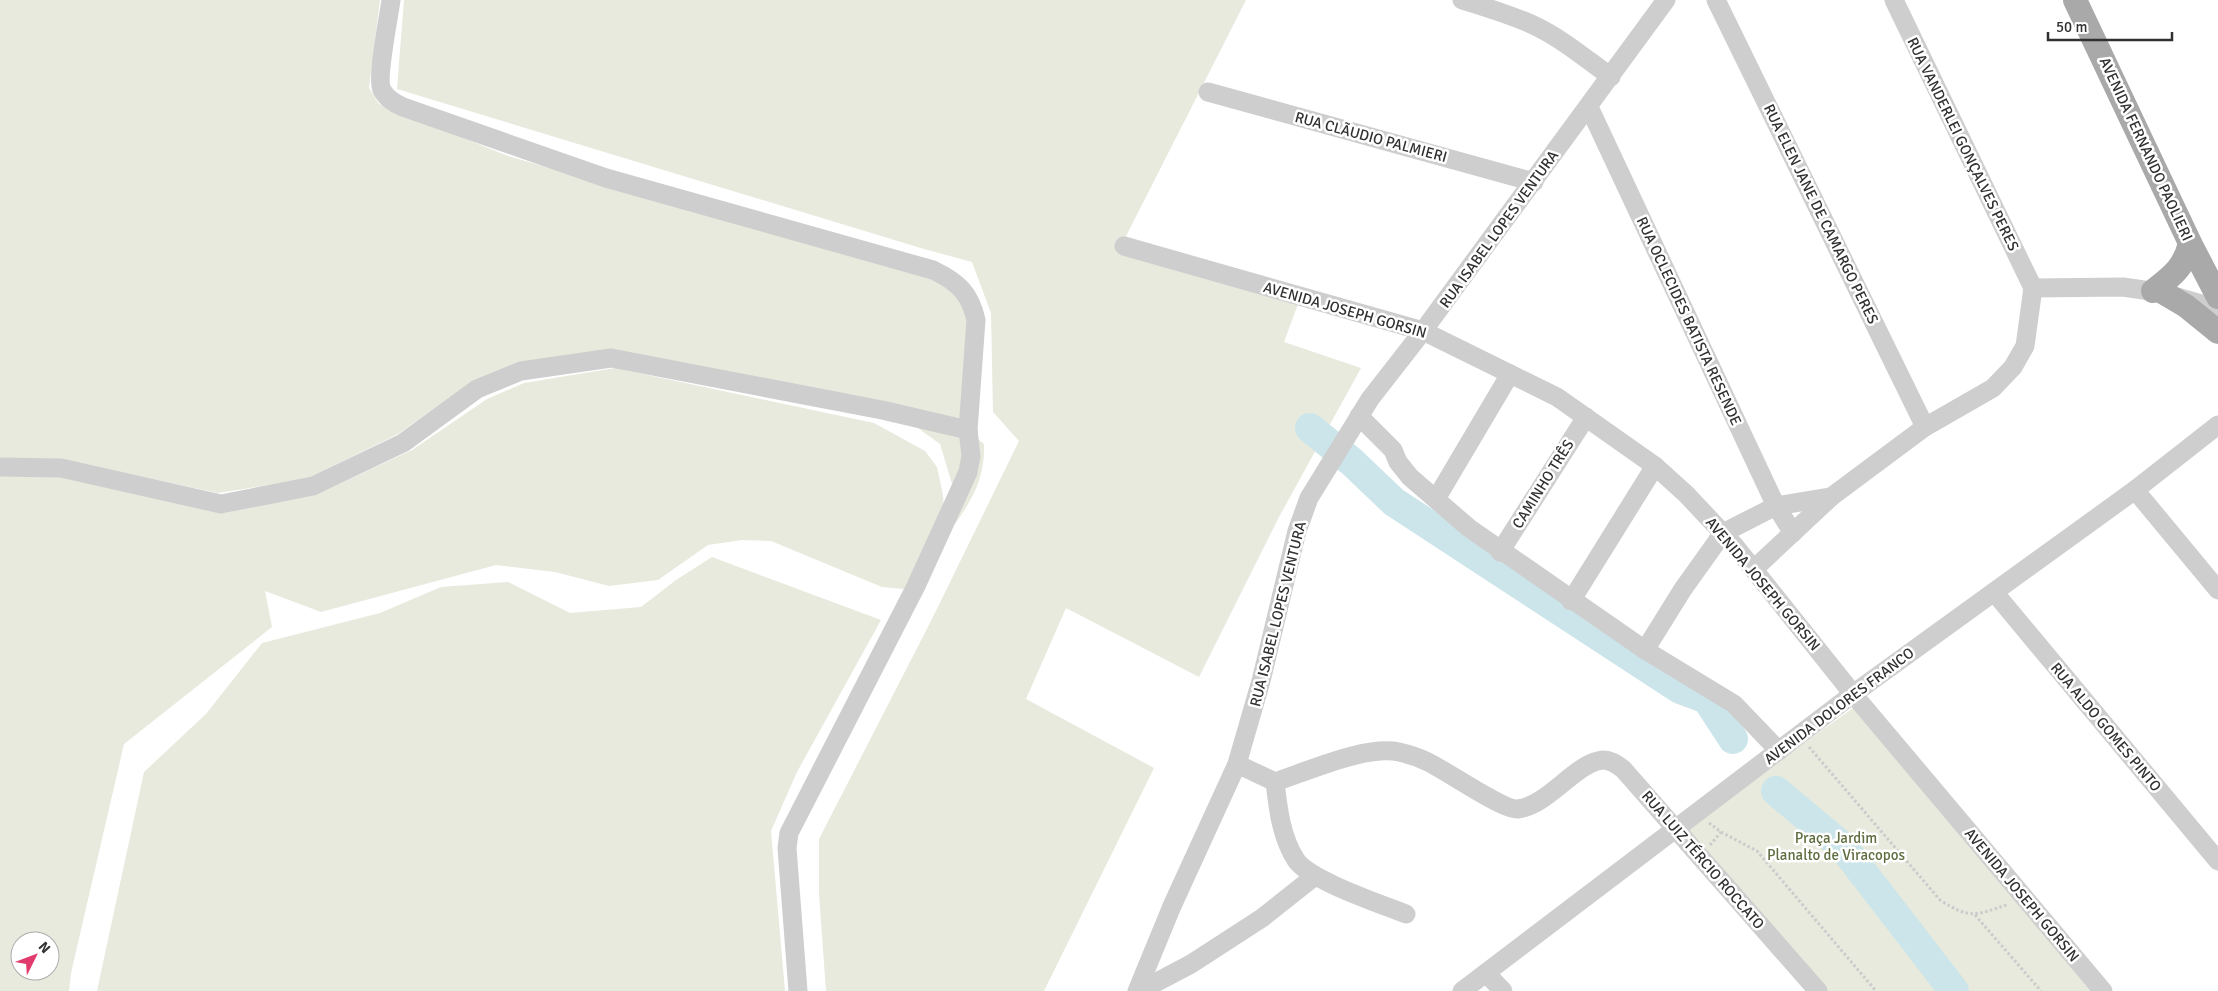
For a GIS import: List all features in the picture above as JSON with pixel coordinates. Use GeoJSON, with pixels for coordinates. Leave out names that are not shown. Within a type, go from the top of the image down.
{"type":"FeatureCollection","features":[{"type":"Feature","properties":{"kind":"main road","name":"AVENIDA FERNANDO PAOLIERI"},"geometry":{"type":"LineString","coordinates":[[2075,0],[2190,243],[2218,297]]}},
{"type":"Feature","properties":{"kind":"main road"},"geometry":{"type":"LineString","coordinates":[[2190,243],[2186,259],[2158,292],[2186,306],[2218,332]]}},
{"type":"Feature","properties":{"kind":"street"},"geometry":{"type":"LineString","coordinates":[[391,0],[380,74],[381,89],[388,99],[403,107],[606,178],[933,270],[950,278],[972,302],[976,320],[968,430],[971,456],[968,472],[916,586],[789,833],[786,848],[798,991]]}},
{"type":"Feature","properties":{"kind":"street"},"geometry":{"type":"LineString","coordinates":[[1462,0],[1496,10],[1532,25],[1567,45],[1611,77]]}},
{"type":"Feature","properties":{"kind":"street","name":"RUA ISABEL LOPES VENTURA"},"geometry":{"type":"LineString","coordinates":[[1139,991],[1172,906],[1237,764],[1262,682],[1296,531],[1309,498],[1354,424],[1534,182],[1666,0]]}},
{"type":"Feature","properties":{"kind":"street","name":"RUA ELEN JANE DE CAMARGO PERES"},"geometry":{"type":"LineString","coordinates":[[1716,0],[1925,427]]}},
{"type":"Feature","properties":{"kind":"street","name":"RUA VANDERLEI GONÇALVES PERES"},"geometry":{"type":"LineString","coordinates":[[1894,0],[2033,288]]}},
{"type":"Feature","properties":{"kind":"street","name":"RUA CLÃUDIO PALMIERI"},"geometry":{"type":"LineString","coordinates":[[1208,92],[1534,182]]}},
{"type":"Feature","properties":{"kind":"street","name":"RUA OCLECIDES BATISTA RESENDE"},"geometry":{"type":"LineString","coordinates":[[1588,107],[1776,506],[1793,533]]}},
{"type":"Feature","properties":{"kind":"street","name":"AVENIDA JOSEPH GORSIN"},"geometry":{"type":"LineString","coordinates":[[1124,246],[1423,331],[1557,397],[1655,466],[1723,533],[1754,569],[1781,607],[2103,991]]}},
{"type":"Feature","properties":{"kind":"street"},"geometry":{"type":"LineString","coordinates":[[1754,569],[1831,497],[1925,427],[1993,388],[2013,368],[2025,346],[2033,288],[2124,287],[2158,292],[2218,309]]}},
{"type":"Feature","properties":{"kind":"street"},"geometry":{"type":"LineString","coordinates":[[0,467],[61,468],[221,504],[312,486],[403,443],[477,390],[521,370],[611,358],[882,410],[968,430]]}},
{"type":"Feature","properties":{"kind":"street"},"geometry":{"type":"LineString","coordinates":[[1436,499],[1510,374]]}},
{"type":"Feature","properties":{"kind":"street","name":"CAMINHO TRÊS"},"geometry":{"type":"LineString","coordinates":[[1500,552],[1586,417]]}},
{"type":"Feature","properties":{"kind":"street"},"geometry":{"type":"LineString","coordinates":[[1354,424],[1393,450],[1398,462],[1410,477],[1500,552],[1645,650],[1734,704],[1779,751]]}},
{"type":"Feature","properties":{"kind":"street","name":"AVENIDA DOLORES FRANCO"},"geometry":{"type":"LineString","coordinates":[[1462,991],[1674,828],[1853,694],[2135,490],[2218,425]]}},
{"type":"Feature","properties":{"kind":"street"},"geometry":{"type":"LineString","coordinates":[[1571,601],[1655,466]]}},
{"type":"Feature","properties":{"kind":"street"},"geometry":{"type":"LineString","coordinates":[[2135,490],[2218,590]]}},
{"type":"Feature","properties":{"kind":"street"},"geometry":{"type":"LineString","coordinates":[[1645,650],[1683,589],[1723,533],[1776,506],[1831,497]]}},
{"type":"Feature","properties":{"kind":"street","name":"RUA ALDO GOMES PINTO"},"geometry":{"type":"LineString","coordinates":[[1994,592],[2218,861]]}},
{"type":"Feature","properties":{"kind":"street","name":"RUA LUIZ TÉRCIO ROCCATO"},"geometry":{"type":"LineString","coordinates":[[1275,782],[1371,751],[1398,752],[1426,761],[1497,802],[1516,810],[1536,804],[1576,774],[1601,760],[1612,761],[1623,768],[1818,991]]}},
{"type":"Feature","properties":{"kind":"street"},"geometry":{"type":"LineString","coordinates":[[1237,764],[1275,782],[1279,815],[1288,844],[1296,861],[1315,876],[1406,914]]}},
{"type":"Feature","properties":{"kind":"street"},"geometry":{"type":"LineString","coordinates":[[1139,991],[1191,964],[1262,918],[1315,876]]}},
{"type":"Feature","properties":{"kind":"street"},"geometry":{"type":"LineString","coordinates":[[1486,973],[1503,991]]}},
{"type":"Feature","properties":{"kind":"path"},"geometry":{"type":"LineString","coordinates":[[1802,734],[1804,742],[1940,900],[1960,913],[1976,915],[2025,897]]}},
{"type":"Feature","properties":{"kind":"path"},"geometry":{"type":"LineString","coordinates":[[1721,832],[1757,851],[1876,991]]}},
{"type":"Feature","properties":{"kind":"path"},"geometry":{"type":"LineString","coordinates":[[1976,915],[2041,991]]}},
{"type":"Feature","properties":{"kind":"green space"},"geometry":{"type":"Polygon","coordinates":[[[0,0],[380,0],[369,88],[379,104],[508,156],[923,275],[943,283],[954,292],[967,309],[978,422],[616,351],[466,386],[398,434],[306,479],[218,493],[59,459],[0,458],[0,0]]]}},
{"type":"Feature","properties":{"kind":"green space"},"geometry":{"type":"Polygon","coordinates":[[[404,0],[1246,0],[1121,246],[1298,304],[1284,342],[1361,368],[1279,517],[1199,677],[1066,608],[1026,699],[1154,768],[1044,991],[826,991],[819,894],[819,839],[932,619],[1019,441],[993,412],[991,313],[972,262],[397,89],[404,0]]]}},
{"type":"Feature","properties":{"kind":"green space"},"geometry":{"type":"Polygon","coordinates":[[[615,368],[874,423],[925,451],[937,467],[943,495],[946,538],[915,584],[903,589],[882,587],[771,541],[742,540],[708,545],[658,580],[609,586],[555,572],[496,565],[321,612],[265,591],[272,627],[124,744],[71,973],[69,991],[0,991],[0,474],[61,475],[224,513],[320,493],[412,450],[487,399],[524,383],[615,368]]]}},
{"type":"Feature","properties":{"kind":"green space"},"geometry":{"type":"Polygon","coordinates":[[[907,420],[969,432],[984,444],[983,467],[977,486],[968,505],[955,524],[953,487],[940,444],[907,420]]]}},
{"type":"Feature","properties":{"kind":"green space"},"geometry":{"type":"Polygon","coordinates":[[[712,557],[881,620],[797,772],[771,831],[785,991],[97,991],[144,772],[206,714],[262,643],[380,613],[441,587],[508,582],[570,613],[641,607],[676,580],[712,557]]]}},
{"type":"Feature","properties":{"kind":"green space","name":"Praça Jardim Planalto de Viracopos"},"geometry":{"type":"Polygon","coordinates":[[[1853,708],[2094,991],[1826,991],[1683,830],[1853,708]]]}},
{"type":"Feature","properties":{"kind":"waterway"},"geometry":{"type":"LineString","coordinates":[[1310,428],[1352,462],[1394,502],[1680,689],[1707,699],[1733,739]]}},
{"type":"Feature","properties":{"kind":"waterway"},"geometry":{"type":"LineString","coordinates":[[1776,791],[1843,847],[1954,991]]}}]}
